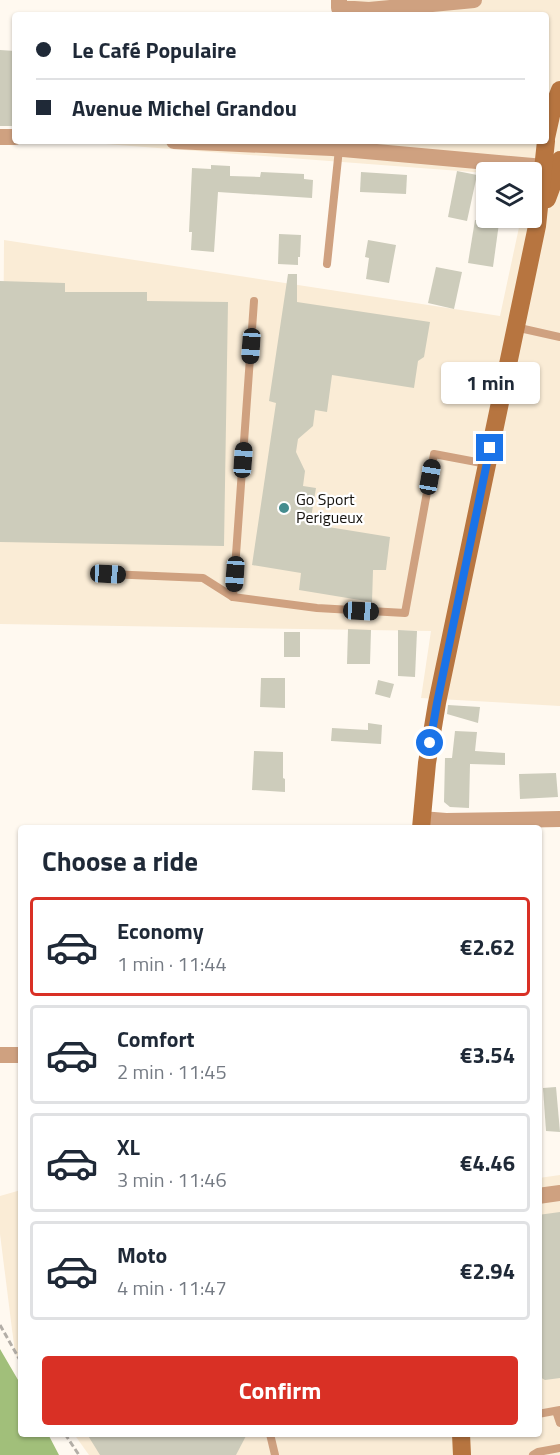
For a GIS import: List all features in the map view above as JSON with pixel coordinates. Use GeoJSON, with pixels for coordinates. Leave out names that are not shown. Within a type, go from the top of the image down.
{"type":"FeatureCollection","features":[{"type":"Feature","properties":{"kind":"main road"},"geometry":{"type":"LineString","coordinates":[[549,125],[560,90]]}},
{"type":"Feature","properties":{"kind":"main road"},"geometry":{"type":"LineString","coordinates":[[421,824],[427,763],[437,703],[515,327],[552,163],[547,144]]}},
{"type":"Feature","properties":{"kind":"main road"},"geometry":{"type":"LineString","coordinates":[[462,1437],[462,1455]]}},
{"type":"Feature","properties":{"kind":"street"},"geometry":{"type":"LineString","coordinates":[[339,0],[339,9],[369,10],[474,0]]}},
{"type":"Feature","properties":{"kind":"street"},"geometry":{"type":"LineString","coordinates":[[236,144],[552,163]]}},
{"type":"Feature","properties":{"kind":"street"},"geometry":{"type":"LineString","coordinates":[[421,824],[446,821],[560,819]]}},
{"type":"Feature","properties":{"kind":"street"},"geometry":{"type":"LineString","coordinates":[[0,1055],[18,1055]]}},
{"type":"Feature","properties":{"kind":"street"},"geometry":{"type":"LineString","coordinates":[[542,1195],[560,1193]]}},
{"type":"Feature","properties":{"kind":"lane"},"geometry":{"type":"LineString","coordinates":[[327,264],[339,149]]}},
{"type":"Feature","properties":{"kind":"lane"},"geometry":{"type":"LineString","coordinates":[[233,597],[254,301]]}},
{"type":"Feature","properties":{"kind":"lane"},"geometry":{"type":"LineString","coordinates":[[515,327],[560,337]]}},
{"type":"Feature","properties":{"kind":"lane"},"geometry":{"type":"LineString","coordinates":[[108,574],[204,578],[233,597],[317,608],[405,614],[434,454],[487,465]]}},
{"type":"Feature","properties":{"kind":"lane"},"geometry":{"type":"LineString","coordinates":[[542,1413],[558,1411],[560,1423]]}},
{"type":"Feature","properties":{"kind":"lane"},"geometry":{"type":"LineString","coordinates":[[271,1437],[275,1455]]}},
{"type":"Feature","properties":{"kind":"lane"},"geometry":{"type":"LineString","coordinates":[[533,1455],[560,1448]]}},
{"type":"Feature","properties":{"kind":"path"},"geometry":{"type":"LineString","coordinates":[[0,1325],[18,1357]]}},
{"type":"Feature","properties":{"kind":"path"},"geometry":{"type":"LineString","coordinates":[[67,1437],[79,1455]]}},
{"type":"Feature","properties":{"kind":"shaded area"},"geometry":{"type":"Polygon","coordinates":[[[346,0],[560,0],[560,706],[421,698],[431,631],[0,624],[0,390],[3,390],[4,240],[500,316],[519,228],[542,228],[542,162],[476,162],[476,172],[105,144],[549,144],[549,12],[346,12],[346,0]]]}},
{"type":"Feature","properties":{"kind":"shaded area"},"geometry":{"type":"Polygon","coordinates":[[[560,1175],[560,1455],[89,1455],[76,1437],[542,1437],[542,1178],[560,1175]]]}},
{"type":"Feature","properties":{"kind":"shaded area"},"geometry":{"type":"Polygon","coordinates":[[[18,1191],[18,1356],[15,1353],[0,1234],[0,1196],[18,1191]]]}},
{"type":"Feature","properties":{"kind":"shaded area"},"geometry":{"type":"Polygon","coordinates":[[[0,1349],[18,1380],[18,1437],[50,1437],[59,1455],[0,1455],[0,1349]]]}},
{"type":"Feature","properties":{"kind":"building"},"geometry":{"type":"Polygon","coordinates":[[[0,50],[12,51],[12,126],[0,126],[0,50]]]}},
{"type":"Feature","properties":{"kind":"building"},"geometry":{"type":"Polygon","coordinates":[[[211,165],[230,166],[230,176],[260,177],[261,172],[304,174],[304,179],[313,180],[312,198],[218,192],[214,252],[191,250],[192,232],[189,232],[192,168],[211,169],[211,165]]]}},
{"type":"Feature","properties":{"kind":"building"},"geometry":{"type":"Polygon","coordinates":[[[457,171],[476,175],[467,221],[448,217],[457,171]]]}},
{"type":"Feature","properties":{"kind":"building"},"geometry":{"type":"Polygon","coordinates":[[[361,172],[407,175],[406,194],[360,192],[361,172]]]}},
{"type":"Feature","properties":{"kind":"building"},"geometry":{"type":"Polygon","coordinates":[[[475,220],[476,228],[498,228],[493,267],[468,263],[475,220]]]}},
{"type":"Feature","properties":{"kind":"building"},"geometry":{"type":"Polygon","coordinates":[[[279,234],[301,235],[298,265],[278,264],[279,234]]]}},
{"type":"Feature","properties":{"kind":"building"},"geometry":{"type":"Polygon","coordinates":[[[368,240],[396,245],[389,283],[366,279],[369,258],[365,257],[368,240]]]}},
{"type":"Feature","properties":{"kind":"building"},"geometry":{"type":"Polygon","coordinates":[[[436,267],[462,272],[454,309],[428,303],[436,267]]]}},
{"type":"Feature","properties":{"kind":"building"},"geometry":{"type":"Polygon","coordinates":[[[288,274],[297,274],[297,302],[430,322],[424,357],[418,361],[414,388],[332,375],[327,412],[315,410],[313,426],[298,439],[296,452],[305,471],[303,486],[316,488],[310,524],[390,537],[386,570],[373,570],[372,602],[299,590],[301,573],[252,565],[276,403],[269,401],[288,274]]]}},
{"type":"Feature","properties":{"kind":"building"},"geometry":{"type":"Polygon","coordinates":[[[0,281],[65,283],[65,292],[147,292],[147,301],[228,302],[224,546],[0,542],[0,281]]]}},
{"type":"Feature","properties":{"kind":"building"},"geometry":{"type":"Polygon","coordinates":[[[348,629],[371,630],[370,664],[347,664],[348,629]]]}},
{"type":"Feature","properties":{"kind":"building"},"geometry":{"type":"Polygon","coordinates":[[[398,630],[417,631],[415,677],[398,676],[398,630]]]}},
{"type":"Feature","properties":{"kind":"building"},"geometry":{"type":"Polygon","coordinates":[[[284,632],[300,632],[300,657],[284,657],[284,632]]]}},
{"type":"Feature","properties":{"kind":"building"},"geometry":{"type":"Polygon","coordinates":[[[261,678],[285,678],[285,708],[260,707],[261,678]]]}},
{"type":"Feature","properties":{"kind":"building"},"geometry":{"type":"Polygon","coordinates":[[[378,680],[394,684],[390,698],[375,694],[378,680]]]}},
{"type":"Feature","properties":{"kind":"building"},"geometry":{"type":"Polygon","coordinates":[[[448,705],[480,707],[478,723],[447,714],[448,705]]]}},
{"type":"Feature","properties":{"kind":"building"},"geometry":{"type":"Polygon","coordinates":[[[368,723],[382,725],[381,744],[331,741],[332,728],[368,730],[368,723]]]}},
{"type":"Feature","properties":{"kind":"building"},"geometry":{"type":"Polygon","coordinates":[[[455,731],[477,732],[475,751],[505,753],[505,765],[470,764],[469,808],[450,807],[444,802],[445,758],[452,758],[455,731]]]}},
{"type":"Feature","properties":{"kind":"building"},"geometry":{"type":"Polygon","coordinates":[[[254,751],[283,752],[285,792],[252,790],[254,751]]]}},
{"type":"Feature","properties":{"kind":"building"},"geometry":{"type":"Polygon","coordinates":[[[556,773],[558,797],[520,799],[519,774],[556,773]]]}},
{"type":"Feature","properties":{"kind":"building"},"geometry":{"type":"Polygon","coordinates":[[[556,1087],[560,1132],[546,1131],[543,1088],[556,1087]]]}},
{"type":"Feature","properties":{"kind":"building"},"geometry":{"type":"Polygon","coordinates":[[[560,1212],[560,1378],[545,1380],[542,1378],[542,1214],[560,1212]]]}},
{"type":"Feature","properties":{"kind":"building"},"geometry":{"type":"Polygon","coordinates":[[[89,1437],[245,1437],[236,1455],[100,1455],[89,1437]]]}},
{"type":"Feature","properties":{"kind":"place","name":"Go Sport Perigueux"},"geometry":{"type":"Point","coordinates":[284,508]}},
{"type":"Feature","properties":{"kind":"route"},"geometry":{"type":"LineString","coordinates":[[430,743],[490,448]]}}]}
